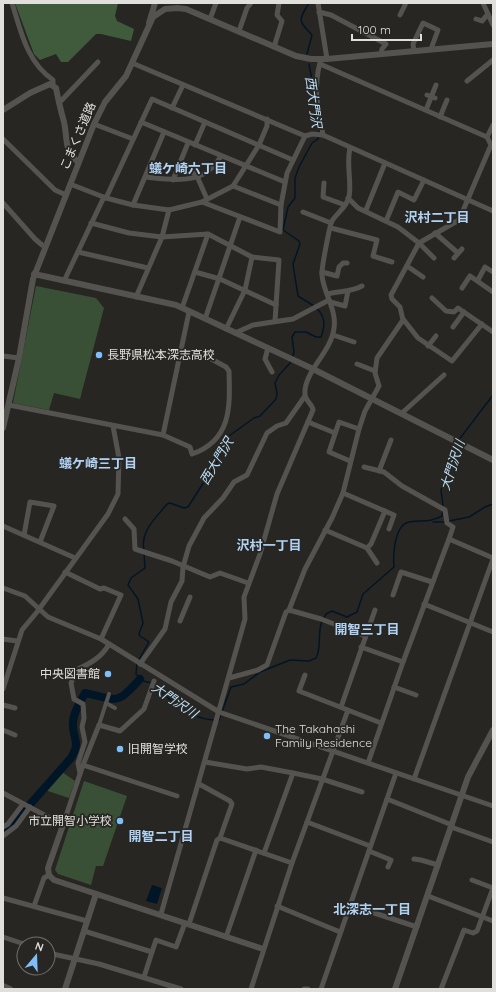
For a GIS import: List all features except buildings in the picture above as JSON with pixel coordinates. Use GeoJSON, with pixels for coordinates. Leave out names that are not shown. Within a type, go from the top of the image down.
{"type":"FeatureCollection","features":[{"type":"Feature","properties":{"kind":"street"},"geometry":{"type":"LineString","coordinates":[[12,3],[28,52],[41,71],[53,80],[53,85],[56,88],[65,124],[65,142],[72,157],[78,162]]}},
{"type":"Feature","properties":{"kind":"street"},"geometry":{"type":"LineString","coordinates":[[149,24],[149,19],[155,3]]}},
{"type":"Feature","properties":{"kind":"street"},"geometry":{"type":"LineString","coordinates":[[163,3],[165,10],[182,8],[274,47],[304,58],[322,61],[490,139]]}},
{"type":"Feature","properties":{"kind":"street"},"geometry":{"type":"LineString","coordinates":[[210,19],[216,3]]}},
{"type":"Feature","properties":{"kind":"street"},"geometry":{"type":"LineString","coordinates":[[239,32],[247,8],[251,3]]}},
{"type":"Feature","properties":{"kind":"street"},"geometry":{"type":"LineString","coordinates":[[274,47],[282,22],[277,15],[279,3]]}},
{"type":"Feature","properties":{"kind":"street"},"geometry":{"type":"LineString","coordinates":[[318,3],[322,61],[315,84],[315,93],[323,136]]}},
{"type":"Feature","properties":{"kind":"street"},"geometry":{"type":"LineString","coordinates":[[400,15],[406,3]]}},
{"type":"Feature","properties":{"kind":"street"},"geometry":{"type":"LineString","coordinates":[[483,3],[493,25]]}},
{"type":"Feature","properties":{"kind":"street","name":"こまくさ道路"},"geometry":{"type":"LineString","coordinates":[[3,428],[19,358],[34,274],[94,124],[105,102],[126,76],[149,24],[153,18],[165,10]]}},
{"type":"Feature","properties":{"kind":"street"},"geometry":{"type":"LineString","coordinates":[[319,12],[331,15],[386,44],[382,49],[381,54]]}},
{"type":"Feature","properties":{"kind":"street"},"geometry":{"type":"LineString","coordinates":[[476,19],[482,22],[488,14]]}},
{"type":"Feature","properties":{"kind":"street"},"geometry":{"type":"LineString","coordinates":[[414,51],[413,44],[423,23],[438,30],[431,49]]}},
{"type":"Feature","properties":{"kind":"street"},"geometry":{"type":"LineString","coordinates":[[322,61],[493,44]]}},
{"type":"Feature","properties":{"kind":"street"},"geometry":{"type":"LineString","coordinates":[[467,81],[493,60]]}},
{"type":"Feature","properties":{"kind":"street"},"geometry":{"type":"LineString","coordinates":[[59,103],[98,62]]}},
{"type":"Feature","properties":{"kind":"street"},"geometry":{"type":"LineString","coordinates":[[132,62],[305,136],[312,134],[323,136],[493,211]]}},
{"type":"Feature","properties":{"kind":"street"},"geometry":{"type":"LineString","coordinates":[[3,110],[30,93],[50,84],[53,85]]}},
{"type":"Feature","properties":{"kind":"street"},"geometry":{"type":"LineString","coordinates":[[426,110],[436,84]]}},
{"type":"Feature","properties":{"kind":"street"},"geometry":{"type":"LineString","coordinates":[[172,108],[183,85]]}},
{"type":"Feature","properties":{"kind":"street"},"geometry":{"type":"LineString","coordinates":[[64,280],[152,100],[293,160]]}},
{"type":"Feature","properties":{"kind":"street"},"geometry":{"type":"LineString","coordinates":[[440,116],[447,100]]}},
{"type":"Feature","properties":{"kind":"street"},"geometry":{"type":"LineString","coordinates":[[70,184],[105,197],[133,205],[169,210],[205,200],[233,186],[259,145],[267,126],[267,119]]}},
{"type":"Feature","properties":{"kind":"street"},"geometry":{"type":"LineString","coordinates":[[141,122],[285,182]]}},
{"type":"Feature","properties":{"kind":"street"},"geometry":{"type":"LineString","coordinates":[[195,145],[205,122]]}},
{"type":"Feature","properties":{"kind":"street"},"geometry":{"type":"LineString","coordinates":[[94,124],[133,139]]}},
{"type":"Feature","properties":{"kind":"street"},"geometry":{"type":"LineString","coordinates":[[482,324],[452,362],[418,338],[403,319],[400,307],[392,299],[391,295],[419,243],[459,220],[491,145],[490,139],[493,125]]}},
{"type":"Feature","properties":{"kind":"street"},"geometry":{"type":"LineString","coordinates":[[133,205],[164,132]]}},
{"type":"Feature","properties":{"kind":"street"},"geometry":{"type":"LineString","coordinates":[[179,166],[196,174],[205,200],[240,217],[280,232],[281,205],[285,182],[293,160],[305,136]]}},
{"type":"Feature","properties":{"kind":"street"},"geometry":{"type":"LineString","coordinates":[[3,139],[55,190],[66,195]]}},
{"type":"Feature","properties":{"kind":"street"},"geometry":{"type":"LineString","coordinates":[[173,180],[188,142]]}},
{"type":"Feature","properties":{"kind":"street"},"geometry":{"type":"LineString","coordinates":[[161,914],[216,720],[221,713],[245,619],[243,602],[248,583],[260,554],[280,484],[313,410],[305,396],[305,390],[313,369],[327,349],[335,327],[322,272],[331,226],[348,198],[349,184],[347,161],[350,148]]}},
{"type":"Feature","properties":{"kind":"street"},"geometry":{"type":"LineString","coordinates":[[145,177],[173,180],[198,178],[221,156]]}},
{"type":"Feature","properties":{"kind":"street"},"geometry":{"type":"LineString","coordinates":[[366,210],[385,163]]}},
{"type":"Feature","properties":{"kind":"street"},"geometry":{"type":"LineString","coordinates":[[386,221],[398,192],[414,200],[424,180]]}},
{"type":"Feature","properties":{"kind":"street"},"geometry":{"type":"LineString","coordinates":[[324,183],[324,196],[345,205]]}},
{"type":"Feature","properties":{"kind":"street"},"geometry":{"type":"LineString","coordinates":[[233,186],[281,205]]}},
{"type":"Feature","properties":{"kind":"street"},"geometry":{"type":"LineString","coordinates":[[348,198],[358,208],[366,210],[398,227],[419,243],[434,258]]}},
{"type":"Feature","properties":{"kind":"street"},"geometry":{"type":"LineString","coordinates":[[3,203],[42,245]]}},
{"type":"Feature","properties":{"kind":"street"},"geometry":{"type":"LineString","coordinates":[[136,297],[162,237],[169,210]]}},
{"type":"Feature","properties":{"kind":"street"},"geometry":{"type":"LineString","coordinates":[[303,212],[331,226],[377,240],[373,256],[392,262]]}},
{"type":"Feature","properties":{"kind":"street"},"geometry":{"type":"LineString","coordinates":[[205,319],[210,301],[220,279],[240,217]]}},
{"type":"Feature","properties":{"kind":"street"},"geometry":{"type":"LineString","coordinates":[[91,223],[129,233],[162,237],[208,234],[252,257],[279,260],[275,321]]}},
{"type":"Feature","properties":{"kind":"street"},"geometry":{"type":"LineString","coordinates":[[436,233],[460,251],[454,258]]}},
{"type":"Feature","properties":{"kind":"street"},"geometry":{"type":"LineString","coordinates":[[182,308],[208,234]]}},
{"type":"Feature","properties":{"kind":"street"},"geometry":{"type":"LineString","coordinates":[[78,252],[148,268]]}},
{"type":"Feature","properties":{"kind":"street"},"geometry":{"type":"LineString","coordinates":[[226,329],[245,290],[252,257]]}},
{"type":"Feature","properties":{"kind":"street"},"geometry":{"type":"LineString","coordinates":[[322,272],[337,276],[339,267],[343,263],[347,263]]}},
{"type":"Feature","properties":{"kind":"street"},"geometry":{"type":"LineString","coordinates":[[407,266],[423,277]]}},
{"type":"Feature","properties":{"kind":"street"},"geometry":{"type":"LineString","coordinates":[[478,280],[484,267],[493,272]]}},
{"type":"Feature","properties":{"kind":"street"},"geometry":{"type":"LineString","coordinates":[[195,272],[220,279],[276,305]]}},
{"type":"Feature","properties":{"kind":"street"},"geometry":{"type":"LineString","coordinates":[[34,274],[182,308],[313,369],[493,460]]}},
{"type":"Feature","properties":{"kind":"street"},"geometry":{"type":"LineString","coordinates":[[462,288],[470,276],[478,280],[493,292]]}},
{"type":"Feature","properties":{"kind":"street"},"geometry":{"type":"LineString","coordinates":[[328,294],[348,291],[362,286]]}},
{"type":"Feature","properties":{"kind":"street"},"geometry":{"type":"LineString","coordinates":[[235,334],[253,325],[294,319],[330,301],[345,306],[348,291]]}},
{"type":"Feature","properties":{"kind":"street"},"geometry":{"type":"LineString","coordinates":[[432,298],[446,311],[454,312],[458,308],[493,332]]}},
{"type":"Feature","properties":{"kind":"street"},"geometry":{"type":"LineString","coordinates":[[163,435],[189,312]]}},
{"type":"Feature","properties":{"kind":"street"},"geometry":{"type":"LineString","coordinates":[[453,327],[464,312]]}},
{"type":"Feature","properties":{"kind":"street"},"geometry":{"type":"LineString","coordinates":[[229,678],[258,670],[267,665],[274,642],[286,612],[289,610],[305,569],[343,493],[359,429],[372,398],[379,386],[375,371],[377,358],[403,319]]}},
{"type":"Feature","properties":{"kind":"street"},"geometry":{"type":"LineString","coordinates":[[333,335],[354,342]]}},
{"type":"Feature","properties":{"kind":"street"},"geometry":{"type":"LineString","coordinates":[[428,346],[436,336]]}},
{"type":"Feature","properties":{"kind":"street"},"geometry":{"type":"LineString","coordinates":[[268,348],[265,359],[272,372]]}},
{"type":"Feature","properties":{"kind":"street"},"geometry":{"type":"LineString","coordinates":[[9,405],[163,435],[190,448],[192,454],[206,449],[221,433],[227,422],[230,403],[229,371],[226,367],[202,354]]}},
{"type":"Feature","properties":{"kind":"street"},"geometry":{"type":"LineString","coordinates":[[3,357],[19,358]]}},
{"type":"Feature","properties":{"kind":"street"},"geometry":{"type":"LineString","coordinates":[[357,364],[375,371]]}},
{"type":"Feature","properties":{"kind":"street"},"geometry":{"type":"LineString","coordinates":[[402,413],[444,375]]}},
{"type":"Feature","properties":{"kind":"street"},"geometry":{"type":"LineString","coordinates":[[139,663],[165,629],[171,602],[182,582],[183,566],[189,546],[204,518],[223,498],[234,482],[247,475],[268,433],[277,426],[286,423],[305,396]]}},
{"type":"Feature","properties":{"kind":"street"},"geometry":{"type":"LineString","coordinates":[[308,422],[335,433]]}},
{"type":"Feature","properties":{"kind":"street"},"geometry":{"type":"LineString","coordinates":[[350,461],[329,452],[339,422],[359,429]]}},
{"type":"Feature","properties":{"kind":"street"},"geometry":{"type":"LineString","coordinates":[[3,689],[17,640],[22,630],[108,514],[118,494],[119,458],[113,426]]}},
{"type":"Feature","properties":{"kind":"street"},"geometry":{"type":"LineString","coordinates":[[379,470],[391,440]]}},
{"type":"Feature","properties":{"kind":"street"},"geometry":{"type":"LineString","coordinates":[[364,467],[384,472],[402,486],[442,509],[447,523],[453,528],[403,662],[368,763]]}},
{"type":"Feature","properties":{"kind":"street"},"geometry":{"type":"LineString","coordinates":[[343,493],[394,516],[389,530]]}},
{"type":"Feature","properties":{"kind":"street"},"geometry":{"type":"LineString","coordinates":[[24,535],[30,502],[54,506],[40,542]]}},
{"type":"Feature","properties":{"kind":"street"},"geometry":{"type":"LineString","coordinates":[[368,548],[385,511]]}},
{"type":"Feature","properties":{"kind":"street"},"geometry":{"type":"LineString","coordinates":[[125,519],[134,529],[134,549],[172,561],[210,577],[220,573],[248,583]]}},
{"type":"Feature","properties":{"kind":"street"},"geometry":{"type":"LineString","coordinates":[[3,526],[75,558]]}},
{"type":"Feature","properties":{"kind":"street"},"geometry":{"type":"LineString","coordinates":[[325,530],[368,548],[377,563]]}},
{"type":"Feature","properties":{"kind":"street"},"geometry":{"type":"LineString","coordinates":[[414,779],[493,559],[449,539]]}},
{"type":"Feature","properties":{"kind":"street"},"geometry":{"type":"LineString","coordinates":[[65,572],[100,589],[104,588],[121,595],[101,639]]}},
{"type":"Feature","properties":{"kind":"street"},"geometry":{"type":"LineString","coordinates":[[394,595],[401,572],[432,582]]}},
{"type":"Feature","properties":{"kind":"street"},"geometry":{"type":"LineString","coordinates":[[3,588],[20,593],[48,617],[101,639],[221,713],[493,806]]}},
{"type":"Feature","properties":{"kind":"street"},"geometry":{"type":"LineString","coordinates":[[180,621],[190,597]]}},
{"type":"Feature","properties":{"kind":"street"},"geometry":{"type":"LineString","coordinates":[[424,604],[493,632]]}},
{"type":"Feature","properties":{"kind":"street"},"geometry":{"type":"LineString","coordinates":[[289,610],[323,620],[365,636]]}},
{"type":"Feature","properties":{"kind":"street"},"geometry":{"type":"LineString","coordinates":[[341,707],[375,610]]}},
{"type":"Feature","properties":{"kind":"street"},"geometry":{"type":"LineString","coordinates":[[3,639],[17,640]]}},
{"type":"Feature","properties":{"kind":"street"},"geometry":{"type":"LineString","coordinates":[[80,773],[78,763],[85,742],[82,727],[84,718],[83,704],[77,701],[72,693],[71,683],[78,669],[91,663],[99,657],[109,644]]}},
{"type":"Feature","properties":{"kind":"street"},"geometry":{"type":"LineString","coordinates":[[361,647],[403,662]]}},
{"type":"Feature","properties":{"kind":"street"},"geometry":{"type":"LineString","coordinates":[[305,675],[299,691],[381,723]]}},
{"type":"Feature","properties":{"kind":"street"},"geometry":{"type":"LineString","coordinates":[[99,725],[120,731],[144,709],[153,683]]}},
{"type":"Feature","properties":{"kind":"street"},"geometry":{"type":"LineString","coordinates":[[394,687],[416,695]]}},
{"type":"Feature","properties":{"kind":"street"},"geometry":{"type":"LineString","coordinates":[[109,694],[99,725],[80,773],[48,868],[49,875],[54,880],[264,949]]}},
{"type":"Feature","properties":{"kind":"street"},"geometry":{"type":"LineString","coordinates":[[106,702],[115,708]]}},
{"type":"Feature","properties":{"kind":"street"},"geometry":{"type":"LineString","coordinates":[[3,705],[15,708]]}},
{"type":"Feature","properties":{"kind":"street"},"geometry":{"type":"LineString","coordinates":[[251,989],[277,906],[348,710]]}},
{"type":"Feature","properties":{"kind":"street"},"geometry":{"type":"LineString","coordinates":[[3,730],[15,735]]}},
{"type":"Feature","properties":{"kind":"street"},"geometry":{"type":"LineString","coordinates":[[395,989],[468,777],[493,730]]}},
{"type":"Feature","properties":{"kind":"street"},"geometry":{"type":"LineString","coordinates":[[205,762],[247,769],[261,767],[293,773],[322,779],[362,792]]}},
{"type":"Feature","properties":{"kind":"street"},"geometry":{"type":"LineString","coordinates":[[84,765],[177,796]]}},
{"type":"Feature","properties":{"kind":"street"},"geometry":{"type":"LineString","coordinates":[[264,853],[293,773]]}},
{"type":"Feature","properties":{"kind":"street"},"geometry":{"type":"LineString","coordinates":[[321,989],[396,773]]}},
{"type":"Feature","properties":{"kind":"street"},"geometry":{"type":"LineString","coordinates":[[144,977],[156,940],[176,947],[187,924],[217,840],[220,838],[232,804],[230,801],[199,784]]}},
{"type":"Feature","properties":{"kind":"street"},"geometry":{"type":"LineString","coordinates":[[3,793],[63,825]]}},
{"type":"Feature","properties":{"kind":"street"},"geometry":{"type":"LineString","coordinates":[[387,799],[493,842]]}},
{"type":"Feature","properties":{"kind":"street"},"geometry":{"type":"LineString","coordinates":[[3,827],[27,805]]}},
{"type":"Feature","properties":{"kind":"street"},"geometry":{"type":"LineString","coordinates":[[3,836],[16,826],[27,805]]}},
{"type":"Feature","properties":{"kind":"street"},"geometry":{"type":"LineString","coordinates":[[307,822],[370,848],[391,860],[388,867]]}},
{"type":"Feature","properties":{"kind":"street"},"geometry":{"type":"LineString","coordinates":[[220,838],[292,863]]}},
{"type":"Feature","properties":{"kind":"street"},"geometry":{"type":"LineString","coordinates":[[226,936],[256,850]]}},
{"type":"Feature","properties":{"kind":"street"},"geometry":{"type":"LineString","coordinates":[[414,859],[438,865]]}},
{"type":"Feature","properties":{"kind":"street"},"geometry":{"type":"LineString","coordinates":[[34,906],[44,878],[49,875]]}},
{"type":"Feature","properties":{"kind":"street"},"geometry":{"type":"LineString","coordinates":[[441,989],[464,930],[473,933],[477,931],[493,888],[472,880]]}},
{"type":"Feature","properties":{"kind":"street"},"geometry":{"type":"LineString","coordinates":[[66,989],[96,894]]}},
{"type":"Feature","properties":{"kind":"street"},"geometry":{"type":"LineString","coordinates":[[428,896],[493,921]]}},
{"type":"Feature","properties":{"kind":"street"},"geometry":{"type":"LineString","coordinates":[[3,898],[87,921]]}},
{"type":"Feature","properties":{"kind":"street"},"geometry":{"type":"LineString","coordinates":[[350,905],[417,927]]}},
{"type":"Feature","properties":{"kind":"street"},"geometry":{"type":"LineString","coordinates":[[277,906],[340,932]]}},
{"type":"Feature","properties":{"kind":"street"},"geometry":{"type":"LineString","coordinates":[[84,931],[152,952]]}},
{"type":"Feature","properties":{"kind":"street"},"geometry":{"type":"LineString","coordinates":[[3,936],[16,941]]}},
{"type":"Feature","properties":{"kind":"street"},"geometry":{"type":"LineString","coordinates":[[56,955],[99,964],[181,989]]}},
{"type":"Feature","properties":{"kind":"street"},"geometry":{"type":"LineString","coordinates":[[3,986],[10,989]]}},
{"type":"Feature","properties":{"kind":"green space"},"geometry":{"type":"Polygon","coordinates":[[[15,3],[118,3],[115,16],[117,21],[134,29],[131,41],[96,34],[68,62],[61,62],[56,54],[40,60],[34,54],[15,3]]]}},
{"type":"Feature","properties":{"kind":"green space"},"geometry":{"type":"Polygon","coordinates":[[[36,286],[96,298],[104,308],[80,399],[54,393],[49,410],[13,403],[36,286]]]}},
{"type":"Feature","properties":{"kind":"green space"},"geometry":{"type":"Polygon","coordinates":[[[62,772],[75,781],[69,798],[45,790],[62,772]]]}},
{"type":"Feature","properties":{"kind":"green space"},"geometry":{"type":"Polygon","coordinates":[[[84,781],[127,796],[103,866],[96,866],[91,885],[58,874],[55,870],[84,781]]]}},
{"type":"Feature","properties":{"kind":"water"},"geometry":{"type":"Polygon","coordinates":[[[152,885],[162,888],[157,904],[146,901],[152,885]]]}},
{"type":"Feature","properties":{"kind":"waterway","name":"西大門沢"},"geometry":{"type":"LineString","coordinates":[[307,54],[312,35],[302,23],[301,17],[309,3]]}},
{"type":"Feature","properties":{"kind":"waterway","name":"西大門沢"},"geometry":{"type":"LineString","coordinates":[[309,64],[314,91]]}},
{"type":"Feature","properties":{"kind":"waterway","name":"西大門沢"},"geometry":{"type":"LineString","coordinates":[[314,306],[298,296],[293,264],[300,244],[299,241],[283,230],[288,207],[295,198],[295,178],[299,167],[312,143],[318,139],[320,128]]}},
{"type":"Feature","properties":{"kind":"waterway","name":"西大門沢"},"geometry":{"type":"LineString","coordinates":[[292,358],[294,352],[292,337],[295,332],[306,332],[316,337],[321,337],[324,321],[322,314],[316,308]]}},
{"type":"Feature","properties":{"kind":"waterway","name":"西大門沢"},"geometry":{"type":"LineString","coordinates":[[144,550],[144,537],[150,525],[167,504],[170,503],[184,508],[188,507],[218,460],[229,436],[254,418],[260,416],[276,399],[277,393],[275,383],[279,375],[291,362]]}},
{"type":"Feature","properties":{"kind":"waterway","name":"大門沢川"},"geometry":{"type":"LineString","coordinates":[[458,441],[493,395]]}},
{"type":"Feature","properties":{"kind":"waterway","name":"大門沢川"},"geometry":{"type":"LineString","coordinates":[[443,506],[441,490],[457,444]]}},
{"type":"Feature","properties":{"kind":"waterway"},"geometry":{"type":"LineString","coordinates":[[449,521],[469,517],[493,504]]}},
{"type":"Feature","properties":{"kind":"waterway","name":"大門沢川"},"geometry":{"type":"LineString","coordinates":[[324,618],[326,614],[332,611],[347,617],[357,612],[363,594],[394,567],[397,535],[404,524],[437,518],[442,516],[443,510]]}},
{"type":"Feature","properties":{"kind":"waterway","name":"大門沢川"},"geometry":{"type":"LineString","coordinates":[[433,522],[445,522]]}},
{"type":"Feature","properties":{"kind":"waterway","name":"西大門沢"},"geometry":{"type":"LineString","coordinates":[[144,554],[145,568],[131,578],[128,585],[138,599],[143,623],[139,634],[149,642],[137,663],[136,674],[143,681],[152,683]]}},
{"type":"Feature","properties":{"kind":"waterway","name":"大門沢川"},"geometry":{"type":"LineString","coordinates":[[219,720],[231,687],[244,684],[260,672],[290,660],[309,661],[316,658],[319,649],[322,621]]}},
{"type":"Feature","properties":{"kind":"waterway","name":"大門沢川"},"geometry":{"type":"LineString","coordinates":[[3,831],[10,827],[71,758],[76,748],[73,721],[85,693],[116,699],[126,694],[140,679]]}},
{"type":"Feature","properties":{"kind":"waterway","name":"大門沢川"},"geometry":{"type":"LineString","coordinates":[[155,684],[168,698],[184,710],[196,716],[209,720],[215,720]]}},
{"type":"Feature","properties":{"kind":"place","name":"長野県松本深志高校"},"geometry":{"type":"Point","coordinates":[99,355]}},
{"type":"Feature","properties":{"kind":"place","name":"中央図書館"},"geometry":{"type":"Point","coordinates":[108,674]}},
{"type":"Feature","properties":{"kind":"place","name":"The Takahashi Family Residence"},"geometry":{"type":"Point","coordinates":[267,736]}},
{"type":"Feature","properties":{"kind":"place","name":"旧開智学校"},"geometry":{"type":"Point","coordinates":[120,749]}},
{"type":"Feature","properties":{"kind":"place","name":"市立開智小学校"},"geometry":{"type":"Point","coordinates":[120,821]}},
{"type":"Feature","properties":{"kind":"district","name":"蟻ケ崎六丁目"},"geometry":{"type":"Point","coordinates":[188,168]}},
{"type":"Feature","properties":{"kind":"district","name":"沢村二丁目"},"geometry":{"type":"Point","coordinates":[437,217]}},
{"type":"Feature","properties":{"kind":"district","name":"蟻ケ崎三丁目"},"geometry":{"type":"Point","coordinates":[98,463]}},
{"type":"Feature","properties":{"kind":"district","name":"沢村一丁目"},"geometry":{"type":"Point","coordinates":[269,545]}},
{"type":"Feature","properties":{"kind":"district","name":"開智三丁目"},"geometry":{"type":"Point","coordinates":[367,629]}},
{"type":"Feature","properties":{"kind":"district","name":"開智二丁目"},"geometry":{"type":"Point","coordinates":[161,836]}},
{"type":"Feature","properties":{"kind":"district","name":"北深志一丁目"},"geometry":{"type":"Point","coordinates":[372,909]}}]}
